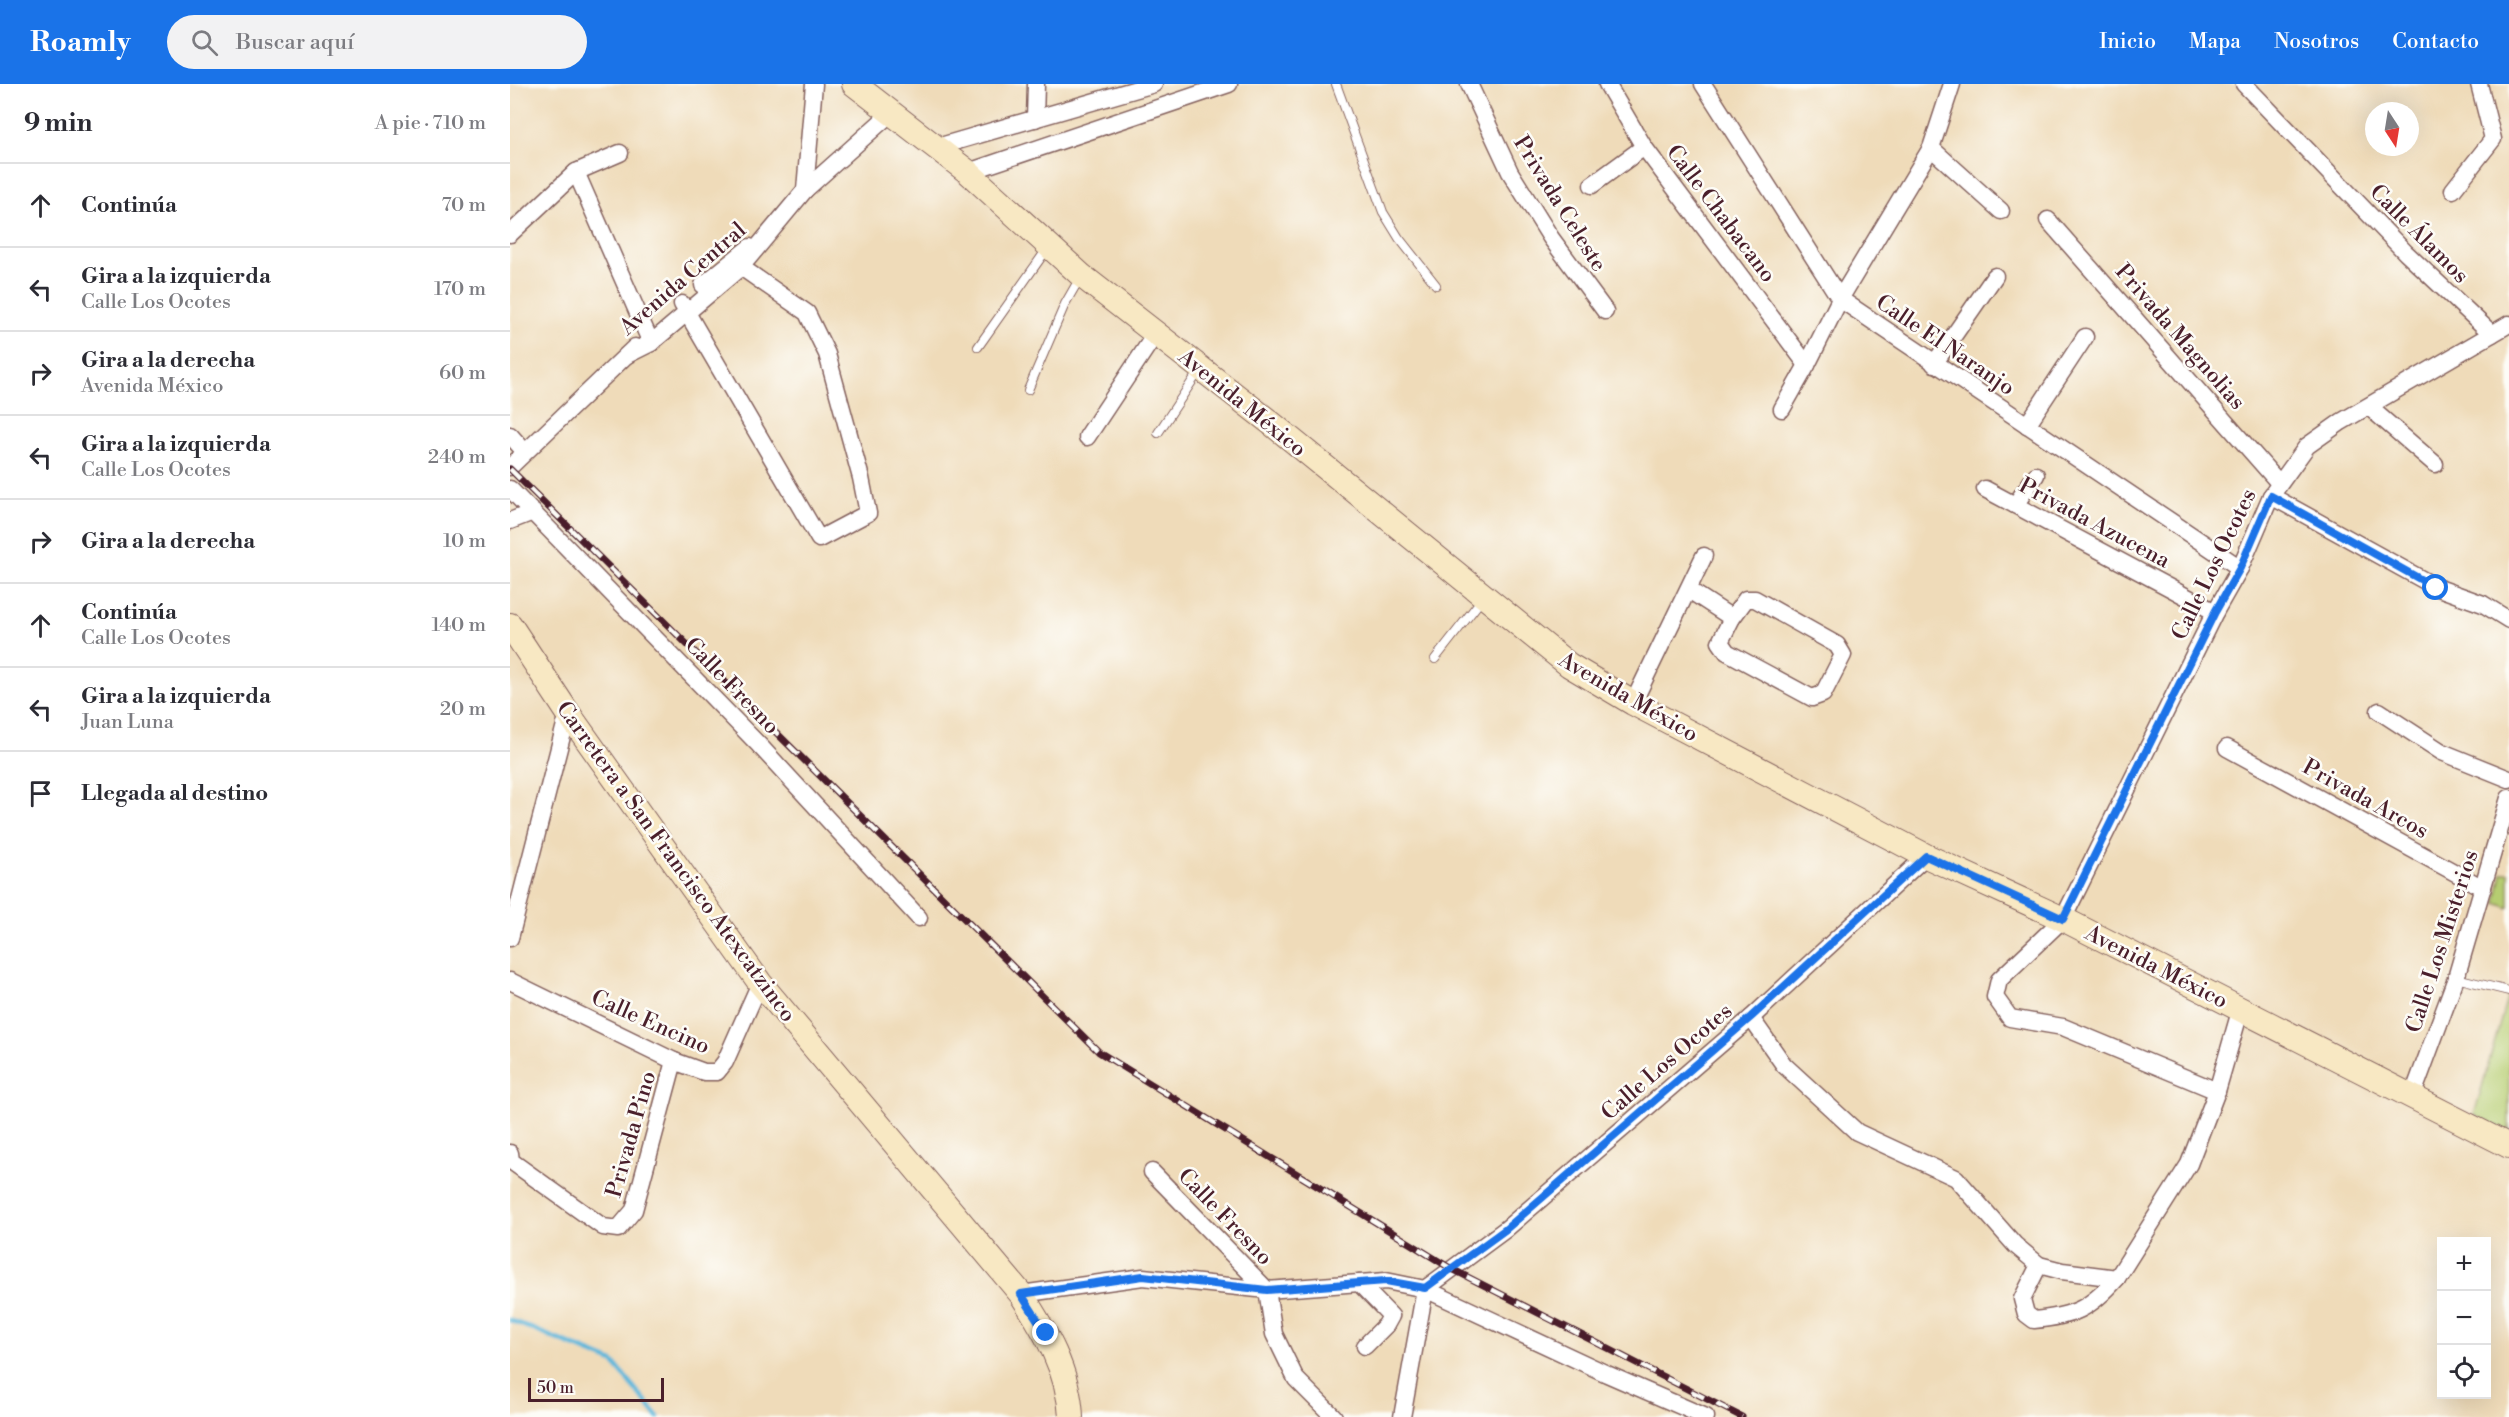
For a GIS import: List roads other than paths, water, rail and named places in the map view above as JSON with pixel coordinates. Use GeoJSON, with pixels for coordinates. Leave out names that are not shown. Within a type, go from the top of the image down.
{"type":"FeatureCollection","features":[{"type":"Feature","properties":{"kind":"main road","name":"Avenida México"},"geometry":{"type":"LineString","coordinates":[[854,84],[881,99],[968,172],[1082,276],[1569,665],[1633,703],[1926,856],[2063,919],[2509,1146]]}},
{"type":"Feature","properties":{"kind":"main road","name":"Carretera a San Francisco Atexcatzinco"},"geometry":{"type":"LineString","coordinates":[[510,625],[568,713],[760,983],[1021,1294],[1046,1333],[1062,1373],[1071,1417]]}},
{"type":"Feature","properties":{"kind":"street"},"geometry":{"type":"LineString","coordinates":[[805,190],[814,84]]}},
{"type":"Feature","properties":{"kind":"street"},"geometry":{"type":"LineString","coordinates":[[1035,119],[1036,84]]}},
{"type":"Feature","properties":{"kind":"street"},"geometry":{"type":"LineString","coordinates":[[937,147],[1154,84]]}},
{"type":"Feature","properties":{"kind":"street"},"geometry":{"type":"LineString","coordinates":[[1177,84],[1178,102]]}},
{"type":"Feature","properties":{"kind":"street"},"geometry":{"type":"LineString","coordinates":[[968,172],[1229,84]]}},
{"type":"Feature","properties":{"kind":"street","name":"Privada Celeste"},"geometry":{"type":"LineString","coordinates":[[1469,84],[1510,172],[1551,238],[1605,311]]}},
{"type":"Feature","properties":{"kind":"street","name":"Calle Chabacano"},"geometry":{"type":"LineString","coordinates":[[1607,84],[1644,147],[1807,365]]}},
{"type":"Feature","properties":{"kind":"street","name":"Calle El Naranjo"},"geometry":{"type":"LineString","coordinates":[[1703,84],[1840,299],[2240,568]]}},
{"type":"Feature","properties":{"kind":"street"},"geometry":{"type":"LineString","coordinates":[[1782,409],[1840,299],[1931,148],[1952,84]]}},
{"type":"Feature","properties":{"kind":"street","name":"Calle Álamos"},"geometry":{"type":"LineString","coordinates":[[2244,84],[2406,253],[2492,334]]}},
{"type":"Feature","properties":{"kind":"street"},"geometry":{"type":"LineString","coordinates":[[2452,190],[2493,139],[2479,84]]}},
{"type":"Feature","properties":{"kind":"street","name":"Avenida Central"},"geometry":{"type":"LineString","coordinates":[[510,467],[627,355],[741,267],[881,99]]}},
{"type":"Feature","properties":{"kind":"street"},"geometry":{"type":"LineString","coordinates":[[1592,185],[1644,147]]}},
{"type":"Feature","properties":{"kind":"street"},"geometry":{"type":"LineString","coordinates":[[1931,148],[2001,211]]}},
{"type":"Feature","properties":{"kind":"street"},"geometry":{"type":"LineString","coordinates":[[510,234],[576,172],[620,153]]}},
{"type":"Feature","properties":{"kind":"street"},"geometry":{"type":"LineString","coordinates":[[576,172],[649,339]]}},
{"type":"Feature","properties":{"kind":"street","name":"Privada Magnolias"},"geometry":{"type":"LineString","coordinates":[[2048,220],[2275,489],[2436,588],[2483,604],[2509,620]]}},
{"type":"Feature","properties":{"kind":"street","name":"Avenida Central"},"geometry":{"type":"LineString","coordinates":[[685,309],[733,258],[766,235]]}},
{"type":"Feature","properties":{"kind":"street"},"geometry":{"type":"LineString","coordinates":[[685,309],[819,539],[868,513],[861,478],[827,354],[807,313],[741,267]]}},
{"type":"Feature","properties":{"kind":"street"},"geometry":{"type":"LineString","coordinates":[[1934,364],[1995,276]]}},
{"type":"Feature","properties":{"kind":"street","name":"Calle Los Ocotes"},"geometry":{"type":"LineString","coordinates":[[2063,919],[2215,612],[2240,568],[2275,489],[2307,446],[2509,324]]}},
{"type":"Feature","properties":{"kind":"street"},"geometry":{"type":"LineString","coordinates":[[1087,437],[1156,333]]}},
{"type":"Feature","properties":{"kind":"street"},"geometry":{"type":"LineString","coordinates":[[2027,425],[2085,338]]}},
{"type":"Feature","properties":{"kind":"street"},"geometry":{"type":"LineString","coordinates":[[2369,407],[2435,464]]}},
{"type":"Feature","properties":{"kind":"street"},"geometry":{"type":"LineString","coordinates":[[510,435],[525,452]]}},
{"type":"Feature","properties":{"kind":"street"},"geometry":{"type":"LineString","coordinates":[[2014,505],[2036,475]]}},
{"type":"Feature","properties":{"kind":"street","name":"Calle Fresno"},"geometry":{"type":"LineString","coordinates":[[510,489],[751,736],[919,918]]}},
{"type":"Feature","properties":{"kind":"street","name":"Privada Azucena"},"geometry":{"type":"LineString","coordinates":[[1985,489],[2215,612]]}},
{"type":"Feature","properties":{"kind":"street"},"geometry":{"type":"LineString","coordinates":[[510,521],[533,512]]}},
{"type":"Feature","properties":{"kind":"street"},"geometry":{"type":"LineString","coordinates":[[1633,703],[1704,556]]}},
{"type":"Feature","properties":{"kind":"street"},"geometry":{"type":"LineString","coordinates":[[1689,590],[1732,618]]}},
{"type":"Feature","properties":{"kind":"street"},"geometry":{"type":"LineString","coordinates":[[1746,599],[1755,599],[1837,645],[1842,655],[1823,694],[1812,699],[1727,652],[1720,642],[1732,618],[1746,599]]}},
{"type":"Feature","properties":{"kind":"street"},"geometry":{"type":"LineString","coordinates":[[2379,711],[2442,752],[2509,779]]}},
{"type":"Feature","properties":{"kind":"street"},"geometry":{"type":"LineString","coordinates":[[510,938],[568,713]]}},
{"type":"Feature","properties":{"kind":"street","name":"Privada Arcos"},"geometry":{"type":"LineString","coordinates":[[2227,748],[2483,888]]}},
{"type":"Feature","properties":{"kind":"street","name":"Calle Los Misterios"},"geometry":{"type":"LineString","coordinates":[[2412,1097],[2456,978],[2509,798]]}},
{"type":"Feature","properties":{"kind":"street","name":"Calle Los Ocotes"},"geometry":{"type":"LineString","coordinates":[[1425,1288],[1506,1229],[1751,1017],[1926,856]]}},
{"type":"Feature","properties":{"kind":"street"},"geometry":{"type":"LineString","coordinates":[[2063,919],[1999,980],[1995,997],[2010,1018],[2063,1027],[2217,1091]]}},
{"type":"Feature","properties":{"kind":"street","name":"Calle Encino"},"geometry":{"type":"LineString","coordinates":[[510,981],[674,1061],[704,1072],[717,1072],[725,1062],[760,983]]}},
{"type":"Feature","properties":{"kind":"street"},"geometry":{"type":"LineString","coordinates":[[2039,1265],[2022,1299],[2026,1314],[2034,1320],[2056,1318],[2082,1310],[2106,1291],[2117,1278],[2189,1164],[2217,1091],[2241,1008]]}},
{"type":"Feature","properties":{"kind":"street"},"geometry":{"type":"LineString","coordinates":[[1751,1017],[1784,1065],[1857,1132],[1956,1178],[2014,1245],[2039,1265],[2062,1271],[2117,1278]]}},
{"type":"Feature","properties":{"kind":"street","name":"Privada Pino"},"geometry":{"type":"LineString","coordinates":[[511,1157],[603,1227],[618,1229],[634,1210],[674,1061]]}},
{"type":"Feature","properties":{"kind":"street","name":"Calle Fresno"},"geometry":{"type":"LineString","coordinates":[[1152,1172],[1267,1290]]}},
{"type":"Feature","properties":{"kind":"street"},"geometry":{"type":"LineString","coordinates":[[1021,1294],[1143,1276],[1267,1290],[1386,1281],[1425,1288],[1607,1374],[1706,1417]]}},
{"type":"Feature","properties":{"kind":"street"},"geometry":{"type":"LineString","coordinates":[[1359,1283],[1391,1316],[1386,1325],[1365,1346]]}},
{"type":"Feature","properties":{"kind":"street"},"geometry":{"type":"LineString","coordinates":[[1401,1417],[1425,1288]]}},
{"type":"Feature","properties":{"kind":"street"},"geometry":{"type":"LineString","coordinates":[[1267,1290],[1274,1334],[1296,1379],[1334,1417]]}},
{"type":"Feature","properties":{"kind":"lane"},"geometry":{"type":"LineString","coordinates":[[1336,84],[1383,212],[1399,238],[1437,285]]}},
{"type":"Feature","properties":{"kind":"lane"},"geometry":{"type":"LineString","coordinates":[[978,347],[1050,246]]}},
{"type":"Feature","properties":{"kind":"lane"},"geometry":{"type":"LineString","coordinates":[[1028,390],[1065,304],[1082,276]]}},
{"type":"Feature","properties":{"kind":"lane"},"geometry":{"type":"LineString","coordinates":[[1158,433],[1200,368]]}},
{"type":"Feature","properties":{"kind":"lane"},"geometry":{"type":"LineString","coordinates":[[1435,659],[1485,596]]}},
{"type":"Feature","properties":{"kind":"lane"},"geometry":{"type":"LineString","coordinates":[[2456,978],[2509,991]]}},
{"type":"Feature","properties":{"kind":"waterway"},"geometry":{"type":"LineString","coordinates":[[510,1320],[613,1362],[658,1417]]}},
{"type":"Feature","properties":{"kind":"railway"},"geometry":{"type":"LineString","coordinates":[[510,469],[1099,1052],[1450,1268],[1742,1417]]}}]}
